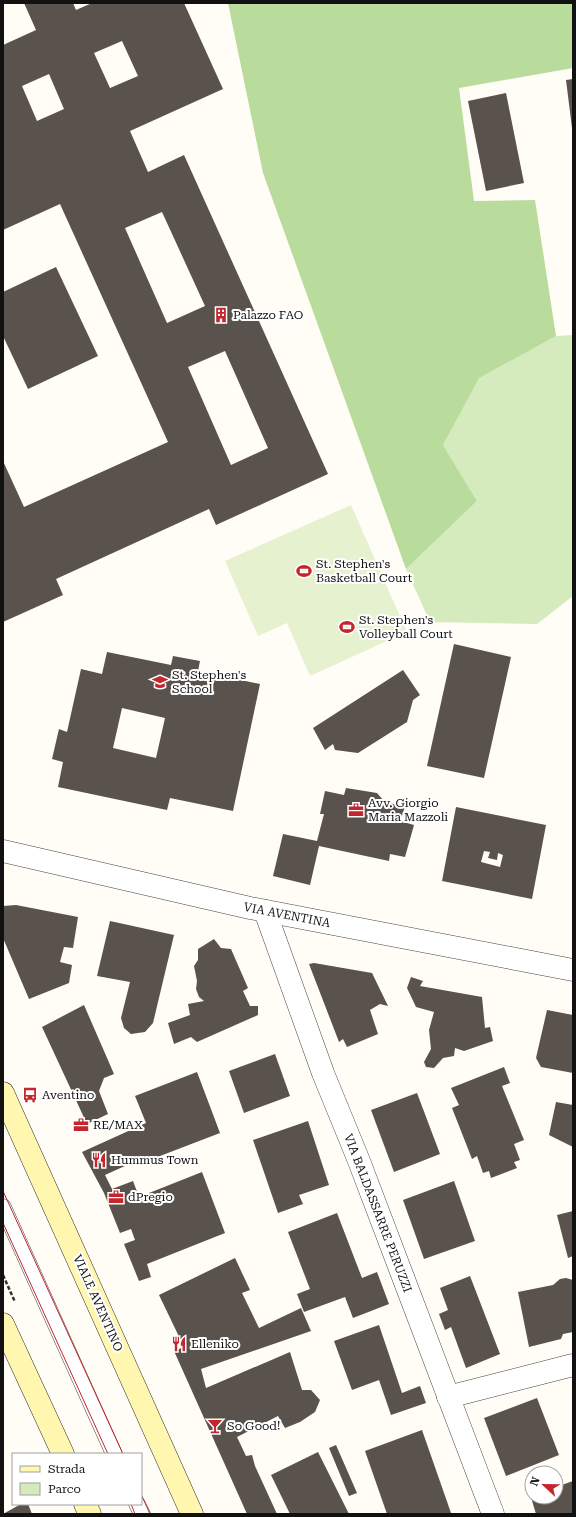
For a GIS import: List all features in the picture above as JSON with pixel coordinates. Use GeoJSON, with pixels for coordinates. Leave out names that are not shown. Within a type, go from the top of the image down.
{"type":"FeatureCollection","features":[{"type":"Feature","properties":{"kind":"main road","name":"VIALE AVENTINO"},"geometry":{"type":"LineString","coordinates":[[3,1093],[192,1514]]}},
{"type":"Feature","properties":{"kind":"main road"},"geometry":{"type":"LineString","coordinates":[[3,1324],[63,1453]]}},
{"type":"Feature","properties":{"kind":"main road"},"geometry":{"type":"LineString","coordinates":[[86,1505],[90,1514]]}},
{"type":"Feature","properties":{"kind":"street","name":"VIA AVENTINA"},"geometry":{"type":"LineString","coordinates":[[3,851],[265,911],[573,970]]}},
{"type":"Feature","properties":{"kind":"street","name":"VIA BALDASSARRE PERUZZI"},"geometry":{"type":"LineString","coordinates":[[265,911],[323,1074],[359,1161],[493,1514]]}},
{"type":"Feature","properties":{"kind":"street"},"geometry":{"type":"LineString","coordinates":[[448,1397],[573,1365]]}},
{"type":"Feature","properties":{"kind":"lane"},"geometry":{"type":"LineString","coordinates":[[3,1207],[114,1453]]}},
{"type":"Feature","properties":{"kind":"lane"},"geometry":{"type":"LineString","coordinates":[[138,1505],[142,1514]]}},
{"type":"Feature","properties":{"kind":"path"},"geometry":{"type":"LineString","coordinates":[[3,1275],[5,1280]]}},
{"type":"Feature","properties":{"kind":"green space"},"geometry":{"type":"Polygon","coordinates":[[[228,3],[573,3],[573,68],[459,88],[474,201],[535,200],[556,336],[479,378],[443,445],[477,501],[406,569],[263,173],[228,3]]]}},
{"type":"Feature","properties":{"kind":"green space"},"geometry":{"type":"Polygon","coordinates":[[[573,335],[573,596],[537,624],[430,622],[406,569],[477,501],[443,445],[478,378],[556,336],[573,335]]]}},
{"type":"Feature","properties":{"kind":"green space","name":"St. Stephen's Basketball Court"},"geometry":{"type":"Polygon","coordinates":[[[351,505],[407,632],[310,676],[287,623],[258,636],[225,561],[351,505]]]}},
{"type":"Feature","properties":{"kind":"building","name":"Palazzo FAO"},"geometry":{"type":"Polygon","coordinates":[[[24,3],[73,3],[76,10],[92,3],[184,3],[223,89],[130,131],[148,172],[184,155],[328,474],[216,525],[209,509],[56,579],[63,595],[3,622],[3,461],[24,507],[168,442],[60,204],[3,230],[3,45],[36,30],[24,3]],[[122,41],[94,53],[110,88],[138,76],[122,41]],[[49,74],[22,86],[37,121],[64,109],[49,74]],[[162,212],[125,228],[167,323],[205,306],[162,212]],[[225,351],[188,367],[231,465],[268,448],[225,351]]]}},
{"type":"Feature","properties":{"kind":"building"},"geometry":{"type":"Polygon","coordinates":[[[573,79],[573,128],[572,128],[566,80],[573,79]]]}},
{"type":"Feature","properties":{"kind":"building"},"geometry":{"type":"Polygon","coordinates":[[[506,93],[524,183],[486,191],[468,101],[506,93]]]}},
{"type":"Feature","properties":{"kind":"building"},"geometry":{"type":"Polygon","coordinates":[[[56,267],[98,356],[28,389],[3,336],[3,292],[56,267]]]}},
{"type":"Feature","properties":{"kind":"building"},"geometry":{"type":"Polygon","coordinates":[[[454,644],[511,657],[484,778],[427,766],[454,644]]]}},
{"type":"Feature","properties":{"kind":"building"},"geometry":{"type":"Polygon","coordinates":[[[107,652],[171,665],[173,656],[200,661],[198,671],[260,684],[233,811],[170,798],[167,810],[58,787],[63,762],[52,759],[59,729],[67,732],[81,669],[102,674],[107,652]],[[122,708],[113,748],[156,758],[165,718],[122,708]]]}},
{"type":"Feature","properties":{"kind":"building"},"geometry":{"type":"Polygon","coordinates":[[[403,670],[420,695],[413,700],[407,722],[358,753],[335,750],[333,744],[325,750],[313,728],[403,670]]]}},
{"type":"Feature","properties":{"kind":"building"},"geometry":{"type":"Polygon","coordinates":[[[346,788],[377,793],[385,802],[405,807],[400,821],[414,825],[405,857],[390,854],[389,861],[319,846],[310,885],[273,876],[283,834],[317,841],[324,814],[320,814],[325,791],[344,795],[346,788]]]}},
{"type":"Feature","properties":{"kind":"building"},"geometry":{"type":"Polygon","coordinates":[[[456,807],[546,825],[532,899],[442,881],[456,807]],[[484,851],[481,862],[500,867],[503,855],[498,853],[497,860],[488,858],[490,852],[484,851]]]}},
{"type":"Feature","properties":{"kind":"building"},"geometry":{"type":"Polygon","coordinates":[[[16,905],[78,917],[73,948],[64,947],[60,962],[72,965],[69,983],[29,999],[3,938],[3,906],[16,905]]]}},
{"type":"Feature","properties":{"kind":"building"},"geometry":{"type":"Polygon","coordinates":[[[110,921],[174,935],[153,1023],[145,1032],[131,1034],[124,1028],[121,1018],[130,982],[97,976],[110,921]]]}},
{"type":"Feature","properties":{"kind":"building"},"geometry":{"type":"Polygon","coordinates":[[[214,939],[221,948],[231,949],[248,988],[243,991],[250,1006],[258,1006],[258,1015],[197,1042],[191,1037],[174,1044],[168,1023],[190,1015],[188,1004],[204,1001],[199,997],[196,989],[197,981],[194,966],[198,960],[198,949],[214,939]]]}},
{"type":"Feature","properties":{"kind":"building"},"geometry":{"type":"Polygon","coordinates":[[[314,963],[372,973],[388,1006],[380,1004],[370,1010],[378,1034],[347,1047],[343,1039],[339,1042],[309,964],[314,963]]]}},
{"type":"Feature","properties":{"kind":"building"},"geometry":{"type":"Polygon","coordinates":[[[411,977],[423,981],[420,986],[482,997],[485,1028],[490,1027],[493,1041],[464,1051],[455,1048],[454,1056],[443,1058],[434,1068],[426,1067],[424,1062],[431,1049],[429,1030],[434,1012],[416,1007],[407,988],[411,977]]]}},
{"type":"Feature","properties":{"kind":"building"},"geometry":{"type":"Polygon","coordinates":[[[84,1005],[114,1074],[104,1078],[99,1091],[108,1114],[87,1124],[42,1027],[84,1005]]]}},
{"type":"Feature","properties":{"kind":"building"},"geometry":{"type":"Polygon","coordinates":[[[547,1010],[573,1015],[573,1073],[541,1067],[536,1058],[547,1010]]]}},
{"type":"Feature","properties":{"kind":"building"},"geometry":{"type":"Polygon","coordinates":[[[275,1054],[290,1096],[244,1113],[229,1071],[275,1054]]]}},
{"type":"Feature","properties":{"kind":"building"},"geometry":{"type":"Polygon","coordinates":[[[504,1067],[510,1083],[502,1086],[524,1140],[514,1144],[520,1160],[514,1162],[517,1168],[491,1178],[489,1171],[483,1173],[477,1156],[472,1159],[452,1108],[459,1105],[451,1088],[504,1067]]]}},
{"type":"Feature","properties":{"kind":"building"},"geometry":{"type":"Polygon","coordinates":[[[197,1072],[220,1133],[147,1161],[147,1156],[105,1175],[112,1189],[133,1181],[139,1197],[202,1172],[225,1233],[147,1264],[151,1277],[139,1281],[124,1244],[135,1240],[131,1229],[120,1233],[104,1193],[82,1152],[146,1123],[135,1096],[197,1072]]]}},
{"type":"Feature","properties":{"kind":"building"},"geometry":{"type":"Polygon","coordinates":[[[417,1093],[440,1154],[394,1172],[371,1110],[417,1093]]]}},
{"type":"Feature","properties":{"kind":"building"},"geometry":{"type":"Polygon","coordinates":[[[556,1102],[573,1105],[573,1147],[549,1135],[556,1102]]]}},
{"type":"Feature","properties":{"kind":"building"},"geometry":{"type":"Polygon","coordinates":[[[308,1121],[329,1185],[299,1195],[303,1204],[278,1213],[253,1140],[308,1121]]]}},
{"type":"Feature","properties":{"kind":"building"},"geometry":{"type":"Polygon","coordinates":[[[454,1181],[475,1241],[424,1259],[403,1200],[454,1181]]]}},
{"type":"Feature","properties":{"kind":"building"},"geometry":{"type":"Polygon","coordinates":[[[573,1211],[573,1256],[568,1258],[557,1215],[573,1211]]]}},
{"type":"Feature","properties":{"kind":"building"},"geometry":{"type":"Polygon","coordinates":[[[337,1213],[362,1278],[377,1272],[389,1304],[353,1318],[345,1297],[304,1312],[297,1294],[310,1289],[288,1232],[337,1213]]]}},
{"type":"Feature","properties":{"kind":"building"},"geometry":{"type":"Polygon","coordinates":[[[235,1258],[250,1290],[242,1293],[259,1328],[301,1308],[311,1331],[201,1369],[206,1388],[290,1352],[302,1390],[311,1390],[320,1400],[315,1412],[300,1422],[285,1428],[278,1416],[237,1437],[246,1456],[252,1455],[255,1466],[277,1514],[247,1514],[174,1351],[184,1347],[159,1295],[235,1258]]]}},
{"type":"Feature","properties":{"kind":"building"},"geometry":{"type":"Polygon","coordinates":[[[470,1276],[500,1354],[466,1368],[451,1327],[445,1330],[439,1314],[448,1310],[440,1288],[470,1276]]]}},
{"type":"Feature","properties":{"kind":"building"},"geometry":{"type":"Polygon","coordinates":[[[566,1278],[573,1280],[573,1332],[563,1334],[561,1339],[529,1347],[518,1292],[553,1285],[560,1279],[566,1278]]]}},
{"type":"Feature","properties":{"kind":"building"},"geometry":{"type":"Polygon","coordinates":[[[379,1325],[402,1393],[420,1386],[426,1403],[391,1415],[379,1380],[352,1390],[334,1341],[379,1325]]]}},
{"type":"Feature","properties":{"kind":"building"},"geometry":{"type":"Polygon","coordinates":[[[537,1398],[559,1455],[534,1465],[524,1465],[524,1469],[506,1476],[484,1418],[537,1398]]]}},
{"type":"Feature","properties":{"kind":"building"},"geometry":{"type":"Polygon","coordinates":[[[422,1430],[451,1513],[387,1514],[365,1451],[422,1430]]]}},
{"type":"Feature","properties":{"kind":"building"},"geometry":{"type":"Polygon","coordinates":[[[336,1445],[357,1493],[349,1496],[329,1448],[336,1445]]]}},
{"type":"Feature","properties":{"kind":"building"},"geometry":{"type":"Polygon","coordinates":[[[318,1452],[349,1514],[290,1514],[271,1475],[318,1452]]]}},
{"type":"Feature","properties":{"kind":"building"},"geometry":{"type":"Polygon","coordinates":[[[573,1481],[573,1514],[536,1514],[533,1505],[564,1505],[564,1484],[573,1481]]]}},
{"type":"Feature","properties":{"kind":"building"},"geometry":{"type":"Polygon","coordinates":[[[19,1505],[28,1505],[32,1514],[3,1514],[19,1505]]]}},
{"type":"Feature","properties":{"kind":"tram line"},"geometry":{"type":"LineString","coordinates":[[3,1191],[123,1453]]}},
{"type":"Feature","properties":{"kind":"tram line"},"geometry":{"type":"LineString","coordinates":[[3,1223],[108,1453]]}},
{"type":"Feature","properties":{"kind":"tram line"},"geometry":{"type":"LineString","coordinates":[[142,1496],[150,1514]]}},
{"type":"Feature","properties":{"kind":"tram line"},"geometry":{"type":"LineString","coordinates":[[131,1505],[135,1514]]}},
{"type":"Feature","properties":{"kind":"place","name":"Palazzo FAO"},"geometry":{"type":"Point","coordinates":[221,315]}},
{"type":"Feature","properties":{"kind":"place","name":"St. Stephen's Basketball Court"},"geometry":{"type":"Point","coordinates":[304,571]}},
{"type":"Feature","properties":{"kind":"place","name":"St. Stephen's Volleyball Court"},"geometry":{"type":"Point","coordinates":[347,627]}},
{"type":"Feature","properties":{"kind":"place","name":"St. Stephen's School"},"geometry":{"type":"Point","coordinates":[160,682]}},
{"type":"Feature","properties":{"kind":"place","name":"Avv. Giorgio Maria Mazzoli"},"geometry":{"type":"Point","coordinates":[356,810]}},
{"type":"Feature","properties":{"kind":"place","name":"Aventino"},"geometry":{"type":"Point","coordinates":[30,1095]}},
{"type":"Feature","properties":{"kind":"place","name":"RE/MAX"},"geometry":{"type":"Point","coordinates":[81,1125]}},
{"type":"Feature","properties":{"kind":"place","name":"Hummus Town"},"geometry":{"type":"Point","coordinates":[99,1160]}},
{"type":"Feature","properties":{"kind":"place","name":"dPregio"},"geometry":{"type":"Point","coordinates":[116,1197]}},
{"type":"Feature","properties":{"kind":"place","name":"Elleniko"},"geometry":{"type":"Point","coordinates":[179,1344]}},
{"type":"Feature","properties":{"kind":"place","name":"So Good!"},"geometry":{"type":"Point","coordinates":[215,1426]}}]}
